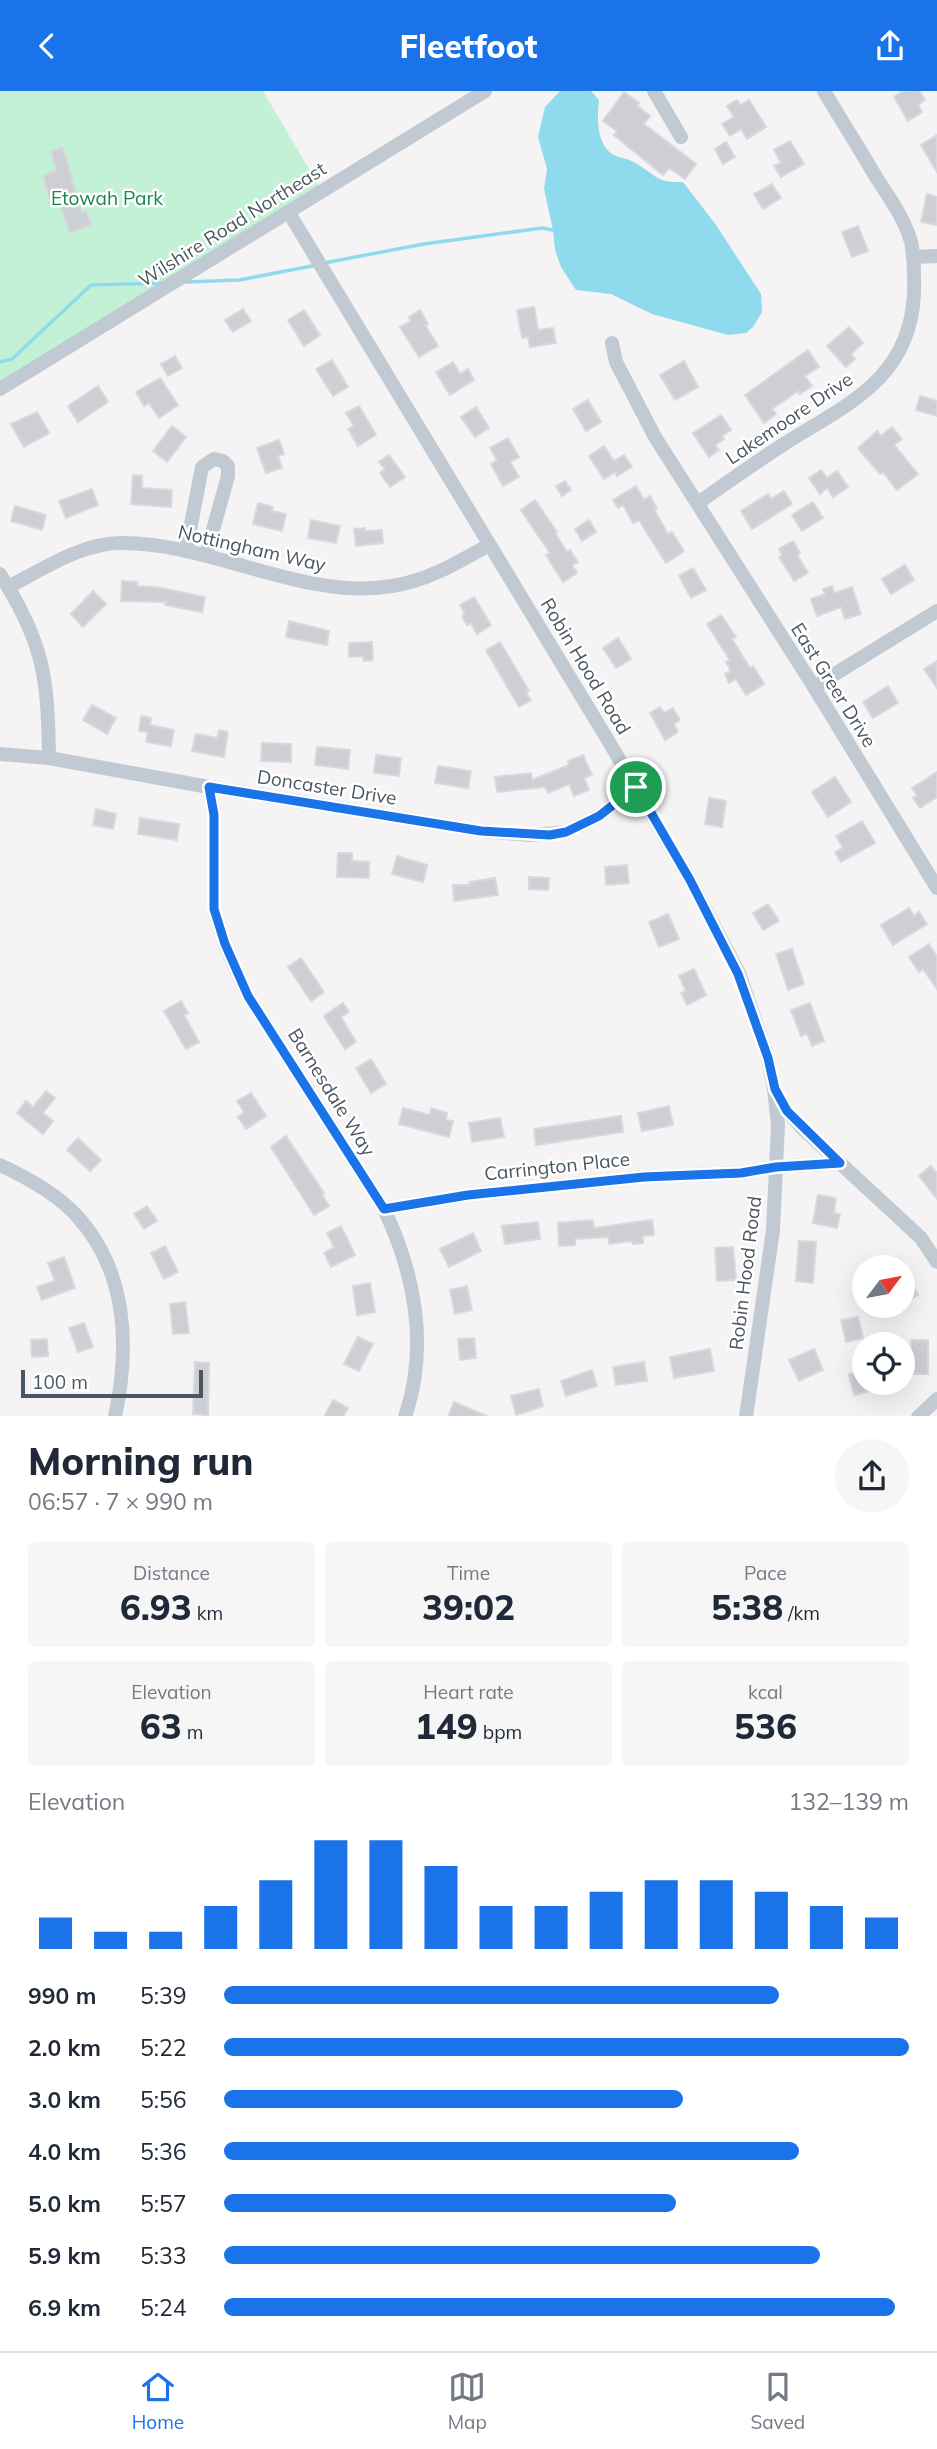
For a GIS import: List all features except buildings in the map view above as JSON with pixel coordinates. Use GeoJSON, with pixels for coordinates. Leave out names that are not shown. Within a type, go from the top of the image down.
{"type":"FeatureCollection","features":[{"type":"Feature","properties":{"kind":"street","name":"Wilshire Road Northeast"},"geometry":{"type":"LineString","coordinates":[[0,389],[289,213],[467,96],[485,91]]}},
{"type":"Feature","properties":{"kind":"street"},"geometry":{"type":"LineString","coordinates":[[654,91],[681,137]]}},
{"type":"Feature","properties":{"kind":"street","name":"Lakemoore Drive"},"geometry":{"type":"LineString","coordinates":[[698,503],[856,399],[878,380],[897,358],[908,335],[913,308],[911,242],[895,208],[824,91]]}},
{"type":"Feature","properties":{"kind":"street","name":"Robin Hood Road"},"geometry":{"type":"LineString","coordinates":[[289,213],[636,787],[690,880],[738,974],[768,1058],[775,1089],[778,1123],[773,1230],[746,1416]]}},
{"type":"Feature","properties":{"kind":"street"},"geometry":{"type":"LineString","coordinates":[[913,257],[937,257]]}},
{"type":"Feature","properties":{"kind":"street","name":"East Greer Drive"},"geometry":{"type":"LineString","coordinates":[[612,343],[616,362],[655,437],[814,687],[937,888]]}},
{"type":"Feature","properties":{"kind":"street"},"geometry":{"type":"LineString","coordinates":[[186,551],[202,467],[214,459],[223,461],[228,466],[228,476],[206,555]]}},
{"type":"Feature","properties":{"kind":"street","name":"Nottingham Way"},"geometry":{"type":"LineString","coordinates":[[4,581],[84,550],[120,543],[206,555],[321,584],[371,589],[411,582],[440,571],[489,545]]}},
{"type":"Feature","properties":{"kind":"street"},"geometry":{"type":"LineString","coordinates":[[4,581],[37,643],[43,665],[48,700],[49,758]]}},
{"type":"Feature","properties":{"kind":"street"},"geometry":{"type":"LineString","coordinates":[[814,687],[937,611]]}},
{"type":"Feature","properties":{"kind":"street","name":"Doncaster Drive"},"geometry":{"type":"LineString","coordinates":[[0,754],[49,758],[481,831],[550,835],[566,832],[599,816],[636,787]]}},
{"type":"Feature","properties":{"kind":"street","name":"Barnesdale Way"},"geometry":{"type":"LineString","coordinates":[[209,787],[214,815],[214,909],[225,944],[248,996],[384,1209],[397,1238],[412,1286],[417,1313],[415,1376],[405,1416]]}},
{"type":"Feature","properties":{"kind":"street"},"geometry":{"type":"LineString","coordinates":[[775,1089],[787,1111],[921,1238],[937,1262]]}},
{"type":"Feature","properties":{"kind":"street","name":"Carrington Place"},"geometry":{"type":"LineString","coordinates":[[384,1209],[468,1195],[644,1177],[741,1173],[776,1167],[840,1163]]}},
{"type":"Feature","properties":{"kind":"street"},"geometry":{"type":"LineString","coordinates":[[0,1165],[23,1176],[75,1213],[107,1259],[114,1281],[124,1347],[115,1416]]}},
{"type":"Feature","properties":{"kind":"street"},"geometry":{"type":"LineString","coordinates":[[918,1416],[937,1399]]}},
{"type":"Feature","properties":{"kind":"green space","name":"Etowah Park"},"geometry":{"type":"Polygon","coordinates":[[[0,91],[263,91],[322,191],[0,387],[0,91]]]}},
{"type":"Feature","properties":{"kind":"water"},"geometry":{"type":"Polygon","coordinates":[[[560,91],[591,91],[599,100],[598,122],[601,138],[614,155],[634,162],[661,180],[683,182],[716,225],[761,294],[762,312],[746,333],[728,335],[652,314],[611,294],[576,290],[561,267],[555,250],[544,189],[547,169],[538,137],[545,107],[560,91]]]}},
{"type":"Feature","properties":{"kind":"waterway"},"geometry":{"type":"LineString","coordinates":[[324,263],[424,244],[542,228],[553,230]]}},
{"type":"Feature","properties":{"kind":"waterway"},"geometry":{"type":"LineString","coordinates":[[186,282],[239,280],[317,265]]}},
{"type":"Feature","properties":{"kind":"waterway"},"geometry":{"type":"LineString","coordinates":[[0,362],[12,359],[91,285],[164,283]]}},
{"type":"Feature","properties":{"kind":"route"},"geometry":{"type":"LineString","coordinates":[[209,787],[481,831],[550,835],[566,832],[599,816],[636,787],[713,921],[738,974],[768,1058],[775,1089],[787,1111],[801,1127],[840,1163],[776,1167],[741,1173],[644,1177],[468,1195],[384,1209],[248,996],[225,944],[214,909],[214,815],[209,787]]}}]}
